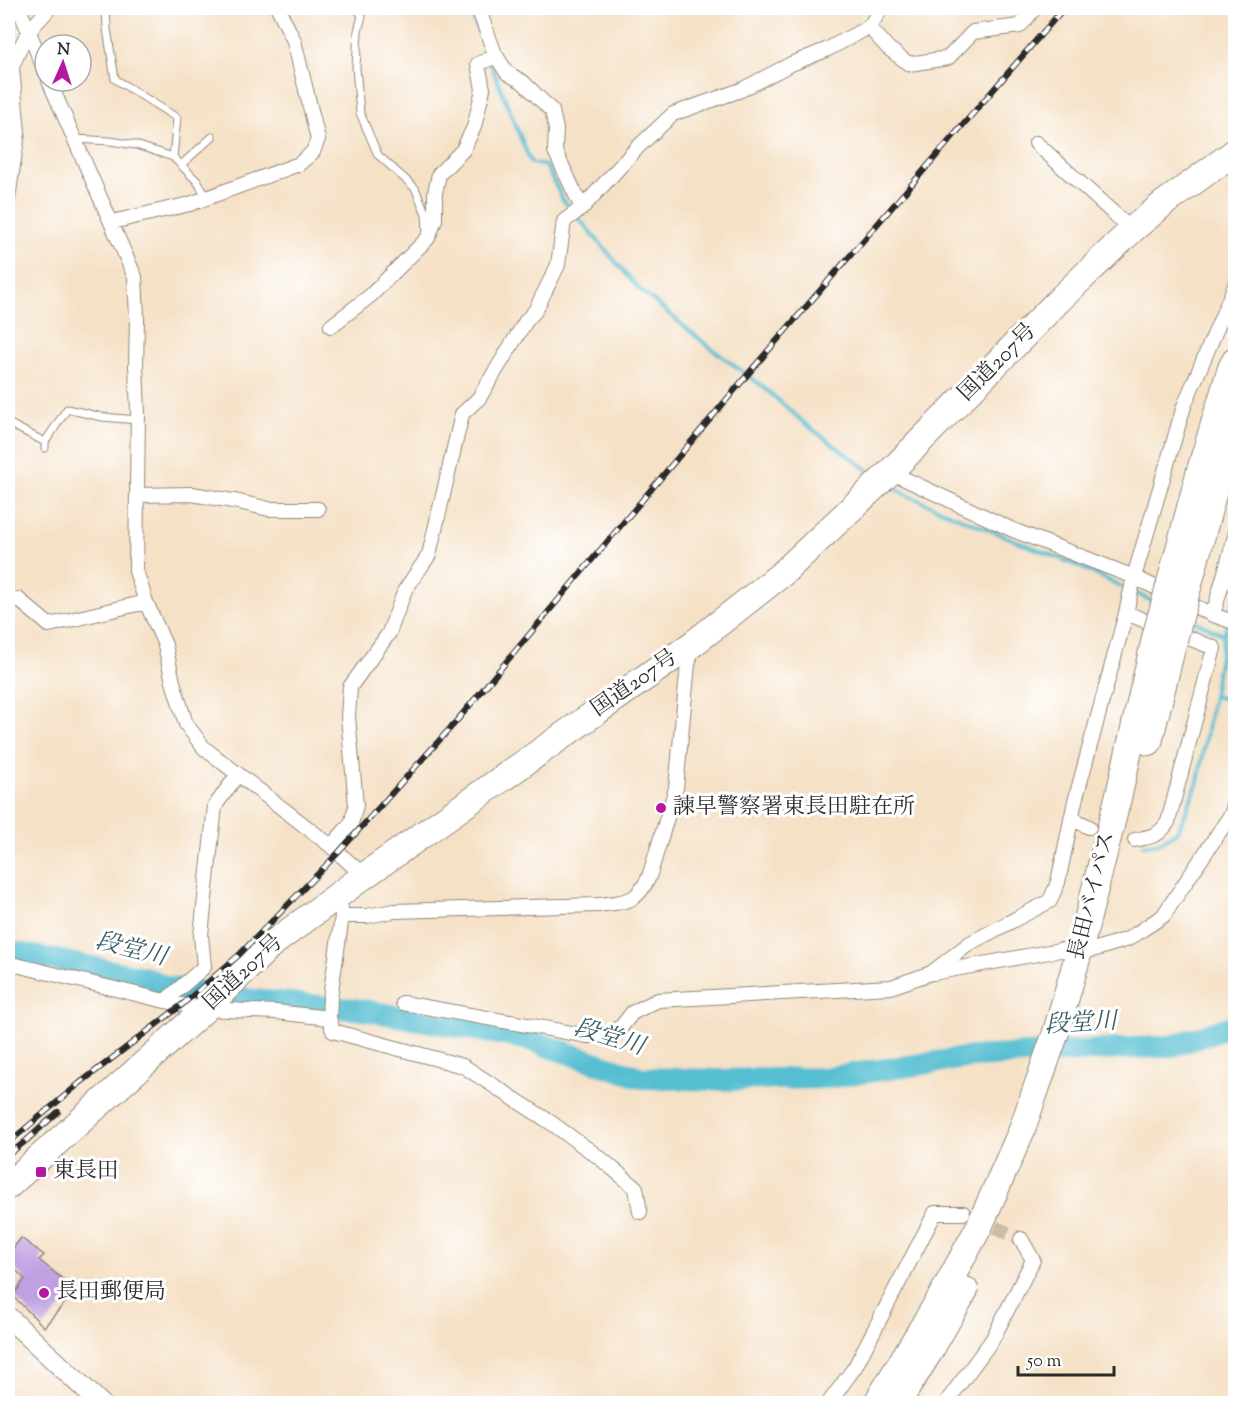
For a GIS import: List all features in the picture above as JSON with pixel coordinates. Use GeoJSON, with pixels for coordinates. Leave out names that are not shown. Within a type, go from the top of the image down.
{"type":"FeatureCollection","features":[{"type":"Feature","properties":{"kind":"highway","name":"国道207号"},"geometry":{"type":"LineString","coordinates":[[8,1186],[207,1007],[273,944],[340,905],[364,876],[694,643],[783,573],[885,477],[1059,300],[1132,230],[1163,204],[1236,151]]}},
{"type":"Feature","properties":{"kind":"highway","name":"長田バイパス"},"geometry":{"type":"LineString","coordinates":[[876,1404],[942,1295],[979,1227],[1030,1131],[1064,1058],[1085,960],[1178,587],[1200,470],[1231,368],[1236,359]]}},
{"type":"Feature","properties":{"kind":"highway","name":"長田バイパス"},"geometry":{"type":"LineString","coordinates":[[1178,587],[1236,416]]}},
{"type":"Feature","properties":{"kind":"highway","name":"長田バイパス"},"geometry":{"type":"LineString","coordinates":[[897,1404],[958,1303],[993,1233],[1030,1131]]}},
{"type":"Feature","properties":{"kind":"main road"},"geometry":{"type":"LineString","coordinates":[[8,1317],[89,1400]]}},
{"type":"Feature","properties":{"kind":"street"},"geometry":{"type":"LineString","coordinates":[[19,8],[33,41]]}},
{"type":"Feature","properties":{"kind":"street"},"geometry":{"type":"LineString","coordinates":[[8,198],[18,133],[12,115],[12,67],[29,31],[49,8]]}},
{"type":"Feature","properties":{"kind":"street"},"geometry":{"type":"LineString","coordinates":[[112,222],[190,204],[299,164],[313,152],[318,139],[294,41],[278,8]]}},
{"type":"Feature","properties":{"kind":"street"},"geometry":{"type":"LineString","coordinates":[[478,8],[493,56],[507,73],[523,82],[552,111],[556,129],[555,151],[581,209]]}},
{"type":"Feature","properties":{"kind":"street"},"geometry":{"type":"LineString","coordinates":[[332,846],[351,824],[356,805],[348,717],[350,687],[389,633],[405,590],[429,555],[462,414],[479,398],[535,310],[558,265],[564,221],[581,209],[638,147],[674,114],[741,90],[791,64],[826,50],[869,27],[882,8]]}},
{"type":"Feature","properties":{"kind":"street"},"geometry":{"type":"LineString","coordinates":[[869,27],[888,48],[909,64],[930,62],[948,58],[973,32],[1020,26],[1035,8]]}},
{"type":"Feature","properties":{"kind":"street"},"geometry":{"type":"LineString","coordinates":[[331,326],[370,296],[428,238],[435,220],[435,193],[439,174],[463,150],[474,127],[483,89],[478,64],[493,56]]}},
{"type":"Feature","properties":{"kind":"street"},"geometry":{"type":"LineString","coordinates":[[54,93],[135,277],[138,420],[136,571],[146,602],[165,645],[172,682],[186,724],[204,748],[332,846],[364,876]]}},
{"type":"Feature","properties":{"kind":"street"},"geometry":{"type":"LineString","coordinates":[[1036,143],[1132,230]]}},
{"type":"Feature","properties":{"kind":"street"},"geometry":{"type":"LineString","coordinates":[[931,973],[970,943],[1050,901],[1058,882],[1071,818],[1134,580],[1184,406],[1236,283]]}},
{"type":"Feature","properties":{"kind":"street"},"geometry":{"type":"LineString","coordinates":[[885,477],[1236,623]]}},
{"type":"Feature","properties":{"kind":"street"},"geometry":{"type":"LineString","coordinates":[[138,495],[192,494],[269,509],[318,509]]}},
{"type":"Feature","properties":{"kind":"street"},"geometry":{"type":"LineString","coordinates":[[1217,616],[1236,533]]}},
{"type":"Feature","properties":{"kind":"street"},"geometry":{"type":"LineString","coordinates":[[8,602],[18,599],[49,626],[146,602]]}},
{"type":"Feature","properties":{"kind":"street"},"geometry":{"type":"LineString","coordinates":[[1128,606],[1214,648],[1168,822],[1162,831],[1135,840]]}},
{"type":"Feature","properties":{"kind":"street"},"geometry":{"type":"LineString","coordinates":[[640,1212],[636,1188],[600,1158],[550,1122],[463,1066],[333,1031],[329,1018],[330,998],[340,905],[367,916],[394,911],[599,905],[632,900],[643,890],[676,788],[688,664],[694,643]]}},
{"type":"Feature","properties":{"kind":"street"},"geometry":{"type":"LineString","coordinates":[[165,1001],[204,967],[201,935],[215,806],[238,774]]}},
{"type":"Feature","properties":{"kind":"street"},"geometry":{"type":"LineString","coordinates":[[403,1003],[588,1036],[605,1036],[622,1026],[633,1013],[658,1000],[891,987],[931,973],[1060,950],[1085,960],[1128,939],[1163,916],[1232,813],[1236,794]]}},
{"type":"Feature","properties":{"kind":"street"},"geometry":{"type":"LineString","coordinates":[[1071,818],[1089,827]]}},
{"type":"Feature","properties":{"kind":"street"},"geometry":{"type":"LineString","coordinates":[[10,967],[165,1001],[329,1018]]}},
{"type":"Feature","properties":{"kind":"street"},"geometry":{"type":"LineString","coordinates":[[828,1404],[855,1367],[935,1213],[963,1213]]}},
{"type":"Feature","properties":{"kind":"street"},"geometry":{"type":"LineString","coordinates":[[945,1404],[992,1340],[1033,1260],[1021,1239]]}},
{"type":"Feature","properties":{"kind":"lane"},"geometry":{"type":"LineString","coordinates":[[106,8],[115,79],[177,118],[173,157]]}},
{"type":"Feature","properties":{"kind":"lane"},"geometry":{"type":"LineString","coordinates":[[357,8],[362,16],[358,31],[356,67],[360,113],[378,155],[415,188],[426,214],[428,238]]}},
{"type":"Feature","properties":{"kind":"lane"},"geometry":{"type":"LineString","coordinates":[[181,165],[212,137]]}},
{"type":"Feature","properties":{"kind":"lane"},"geometry":{"type":"LineString","coordinates":[[75,139],[136,145],[173,157],[197,181],[207,198]]}},
{"type":"Feature","properties":{"kind":"lane"},"geometry":{"type":"LineString","coordinates":[[8,423],[45,445],[67,409],[102,417],[138,420]]}},
{"type":"Feature","properties":{"kind":"building","name":"長田郵便局"},"geometry":{"type":"Polygon","coordinates":[[[21,1238],[44,1255],[39,1260],[76,1290],[44,1327],[13,1296],[25,1279],[8,1263],[8,1255],[21,1238]]]}},
{"type":"Feature","properties":{"kind":"waterway"},"geometry":{"type":"LineString","coordinates":[[470,8],[531,163],[546,166],[563,200],[639,289],[708,346],[762,386],[808,426],[875,475]]}},
{"type":"Feature","properties":{"kind":"waterway"},"geometry":{"type":"LineString","coordinates":[[889,484],[943,511],[1076,565],[1156,603]]}},
{"type":"Feature","properties":{"kind":"waterway"},"geometry":{"type":"LineString","coordinates":[[1229,617],[1236,596]]}},
{"type":"Feature","properties":{"kind":"waterway"},"geometry":{"type":"LineString","coordinates":[[1190,619],[1224,635],[1227,624]]}},
{"type":"Feature","properties":{"kind":"waterway"},"geometry":{"type":"LineString","coordinates":[[1224,635],[1213,696],[1236,701]]}},
{"type":"Feature","properties":{"kind":"waterway"},"geometry":{"type":"LineString","coordinates":[[1143,845],[1159,843],[1178,831],[1198,782],[1213,696]]}},
{"type":"Feature","properties":{"kind":"waterway","name":"段堂川"},"geometry":{"type":"LineString","coordinates":[[8,951],[144,977],[166,987],[254,1000],[363,1010],[526,1039],[642,1078],[718,1080],[824,1078],[972,1057],[1172,1046],[1236,1025]]}},
{"type":"Feature","properties":{"kind":"tunnel"},"geometry":{"type":"LineString","coordinates":[[976,1219],[1021,1239]]}},
{"type":"Feature","properties":{"kind":"railway"},"geometry":{"type":"LineString","coordinates":[[8,1143],[80,1083],[183,1004],[239,955],[338,853],[454,724],[754,367],[1064,8]]}},
{"type":"Feature","properties":{"kind":"railway"},"geometry":{"type":"LineString","coordinates":[[8,1155],[58,1112]]}},
{"type":"Feature","properties":{"kind":"place","name":"諫早警察署東長田駐在所"},"geometry":{"type":"Point","coordinates":[661,808]}},
{"type":"Feature","properties":{"kind":"place","name":"東長田"},"geometry":{"type":"Point","coordinates":[41,1172]}},
{"type":"Feature","properties":{"kind":"place","name":"長田郵便局"},"geometry":{"type":"Point","coordinates":[44,1293]}}]}
